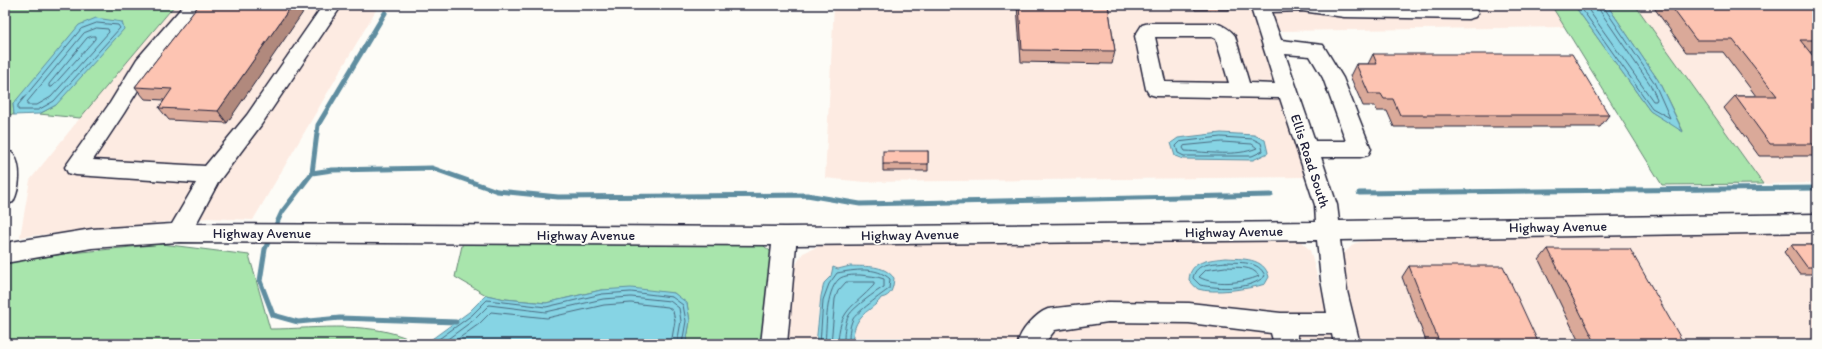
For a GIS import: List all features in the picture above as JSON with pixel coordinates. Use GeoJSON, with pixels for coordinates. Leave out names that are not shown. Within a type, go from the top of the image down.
{"type":"FeatureCollection","features":[{"type":"Feature","properties":{"kind":"street"},"geometry":{"type":"LineString","coordinates":[[194,5],[144,64],[117,108],[76,167],[211,175]]}},
{"type":"Feature","properties":{"kind":"street"},"geometry":{"type":"LineString","coordinates":[[179,233],[211,175],[254,120],[333,5]]}},
{"type":"Feature","properties":{"kind":"street"},"geometry":{"type":"LineString","coordinates":[[1259,6],[1302,5],[1344,11],[1468,13]]}},
{"type":"Feature","properties":{"kind":"street","name":"Ellis Road South"},"geometry":{"type":"LineString","coordinates":[[1259,6],[1326,205],[1330,258],[1344,334]]}},
{"type":"Feature","properties":{"kind":"street"},"geometry":{"type":"LineString","coordinates":[[1240,90],[1225,36],[1216,30],[1149,30],[1145,36],[1156,89],[1240,90],[1287,90]]}},
{"type":"Feature","properties":{"kind":"street"},"geometry":{"type":"LineString","coordinates":[[1272,46],[1316,50],[1333,78],[1360,149],[1307,149]]}},
{"type":"Feature","properties":{"kind":"street"},"geometry":{"type":"LineString","coordinates":[[5,159],[7,162],[7,188],[5,196]]}},
{"type":"Feature","properties":{"kind":"street","name":"Highway Avenue"},"geometry":{"type":"LineString","coordinates":[[5,253],[66,241],[108,236],[179,233],[785,236],[1256,232],[1817,223]]}},
{"type":"Feature","properties":{"kind":"street"},"geometry":{"type":"LineString","coordinates":[[774,344],[785,236]]}},
{"type":"Feature","properties":{"kind":"street"},"geometry":{"type":"LineString","coordinates":[[1031,344],[1031,341],[1048,320],[1108,312],[1189,314],[1284,334],[1344,334]]}},
{"type":"Feature","properties":{"kind":"shaded area"},"geometry":{"type":"Polygon","coordinates":[[[175,5],[379,5],[253,220],[208,218],[20,237],[30,180],[175,5]]]}},
{"type":"Feature","properties":{"kind":"shaded area"},"geometry":{"type":"Polygon","coordinates":[[[834,5],[1249,5],[1301,161],[1304,177],[864,182],[825,178],[834,5]]]}},
{"type":"Feature","properties":{"kind":"shaded area"},"geometry":{"type":"Polygon","coordinates":[[[1268,5],[1551,5],[1565,27],[1276,31],[1268,5]]]}},
{"type":"Feature","properties":{"kind":"shaded area"},"geometry":{"type":"Polygon","coordinates":[[[1635,5],[1817,5],[1817,183],[1763,184],[1635,5]]]}},
{"type":"Feature","properties":{"kind":"shaded area"},"geometry":{"type":"Polygon","coordinates":[[[1817,231],[1817,344],[1357,344],[1341,268],[1342,255],[1355,243],[1371,240],[1604,233],[1817,231]]]}},
{"type":"Feature","properties":{"kind":"shaded area"},"geometry":{"type":"Polygon","coordinates":[[[1282,237],[1300,241],[1310,250],[1336,344],[852,344],[857,321],[878,303],[881,298],[880,267],[850,266],[833,272],[824,283],[818,313],[816,344],[787,344],[793,269],[803,253],[826,243],[1282,237]]]}},
{"type":"Feature","properties":{"kind":"green space"},"geometry":{"type":"Polygon","coordinates":[[[5,5],[175,5],[80,118],[39,114],[56,105],[13,104],[14,115],[5,114],[5,5]]]}},
{"type":"Feature","properties":{"kind":"green space"},"geometry":{"type":"Polygon","coordinates":[[[1551,5],[1574,5],[1650,111],[1683,131],[1658,80],[1607,5],[1635,5],[1763,184],[1662,185],[1551,5]]]}},
{"type":"Feature","properties":{"kind":"green space"},"geometry":{"type":"Polygon","coordinates":[[[463,241],[758,241],[770,251],[774,258],[766,344],[686,344],[690,321],[687,304],[674,293],[601,290],[546,303],[505,299],[486,295],[455,277],[463,241]]]}},
{"type":"Feature","properties":{"kind":"green space"},"geometry":{"type":"Polygon","coordinates":[[[162,244],[249,255],[270,329],[327,327],[365,328],[402,336],[419,344],[5,344],[5,263],[71,253],[162,244]]]}},
{"type":"Feature","properties":{"kind":"water"},"geometry":{"type":"Polygon","coordinates":[[[1574,5],[1607,5],[1658,80],[1683,132],[1650,111],[1574,5]]]}},
{"type":"Feature","properties":{"kind":"water"},"geometry":{"type":"Polygon","coordinates":[[[96,18],[122,22],[124,29],[56,105],[39,114],[14,115],[13,104],[79,25],[96,18]]]}},
{"type":"Feature","properties":{"kind":"water"},"geometry":{"type":"Polygon","coordinates":[[[1221,133],[1254,135],[1265,140],[1268,153],[1253,160],[1183,159],[1175,156],[1171,143],[1178,138],[1221,133]]]}},
{"type":"Feature","properties":{"kind":"water"},"geometry":{"type":"Polygon","coordinates":[[[1225,258],[1245,259],[1257,262],[1266,270],[1269,277],[1265,284],[1250,288],[1222,291],[1198,289],[1189,280],[1190,273],[1197,265],[1202,262],[1225,258]]]}},
{"type":"Feature","properties":{"kind":"water"},"geometry":{"type":"Polygon","coordinates":[[[850,266],[874,267],[885,270],[894,278],[891,291],[866,312],[856,324],[852,344],[816,344],[821,296],[824,283],[831,276],[833,267],[838,269],[850,266]]]}},
{"type":"Feature","properties":{"kind":"water"},"geometry":{"type":"Polygon","coordinates":[[[631,288],[674,293],[687,303],[690,321],[686,344],[425,344],[469,312],[486,295],[505,299],[546,303],[601,290],[631,288]]]}},
{"type":"Feature","properties":{"kind":"building"},"geometry":{"type":"Polygon","coordinates":[[[199,5],[292,5],[218,111],[159,108],[172,89],[135,87],[199,5]]]}},
{"type":"Feature","properties":{"kind":"building"},"geometry":{"type":"Polygon","coordinates":[[[1019,5],[1108,5],[1115,51],[1022,50],[1019,5]]]}},
{"type":"Feature","properties":{"kind":"building"},"geometry":{"type":"Polygon","coordinates":[[[1670,5],[1815,5],[1817,8],[1817,40],[1800,40],[1817,61],[1817,144],[1770,144],[1735,96],[1777,96],[1733,40],[1696,40],[1670,5]]]}},
{"type":"Feature","properties":{"kind":"building"},"geometry":{"type":"Polygon","coordinates":[[[1373,54],[1572,54],[1609,115],[1400,115],[1393,99],[1384,99],[1381,94],[1369,94],[1356,64],[1377,64],[1373,54]]]}},
{"type":"Feature","properties":{"kind":"building"},"geometry":{"type":"Polygon","coordinates":[[[883,151],[928,151],[928,164],[883,164],[883,151]]]}},
{"type":"Feature","properties":{"kind":"building"},"geometry":{"type":"Polygon","coordinates":[[[1791,245],[1817,245],[1817,267],[1807,267],[1791,245]]]}},
{"type":"Feature","properties":{"kind":"building"},"geometry":{"type":"Polygon","coordinates":[[[1548,249],[1630,249],[1684,344],[1596,344],[1548,249]]]}},
{"type":"Feature","properties":{"kind":"building"},"geometry":{"type":"Polygon","coordinates":[[[1409,266],[1503,266],[1539,344],[1440,344],[1409,266]]]}},
{"type":"Feature","properties":{"kind":"waterway"},"geometry":{"type":"LineString","coordinates":[[312,173],[318,125],[385,13]]}},
{"type":"Feature","properties":{"kind":"waterway"},"geometry":{"type":"LineString","coordinates":[[312,173],[332,170],[432,168],[497,191],[558,197],[807,195],[860,204],[1271,195]]}},
{"type":"Feature","properties":{"kind":"waterway"},"geometry":{"type":"LineString","coordinates":[[274,229],[282,212],[312,173]]}},
{"type":"Feature","properties":{"kind":"waterway"},"geometry":{"type":"LineString","coordinates":[[1359,193],[1817,188]]}},
{"type":"Feature","properties":{"kind":"waterway"},"geometry":{"type":"LineString","coordinates":[[271,236],[265,249],[260,281],[273,315],[298,322],[340,318],[456,322]]}}]}
